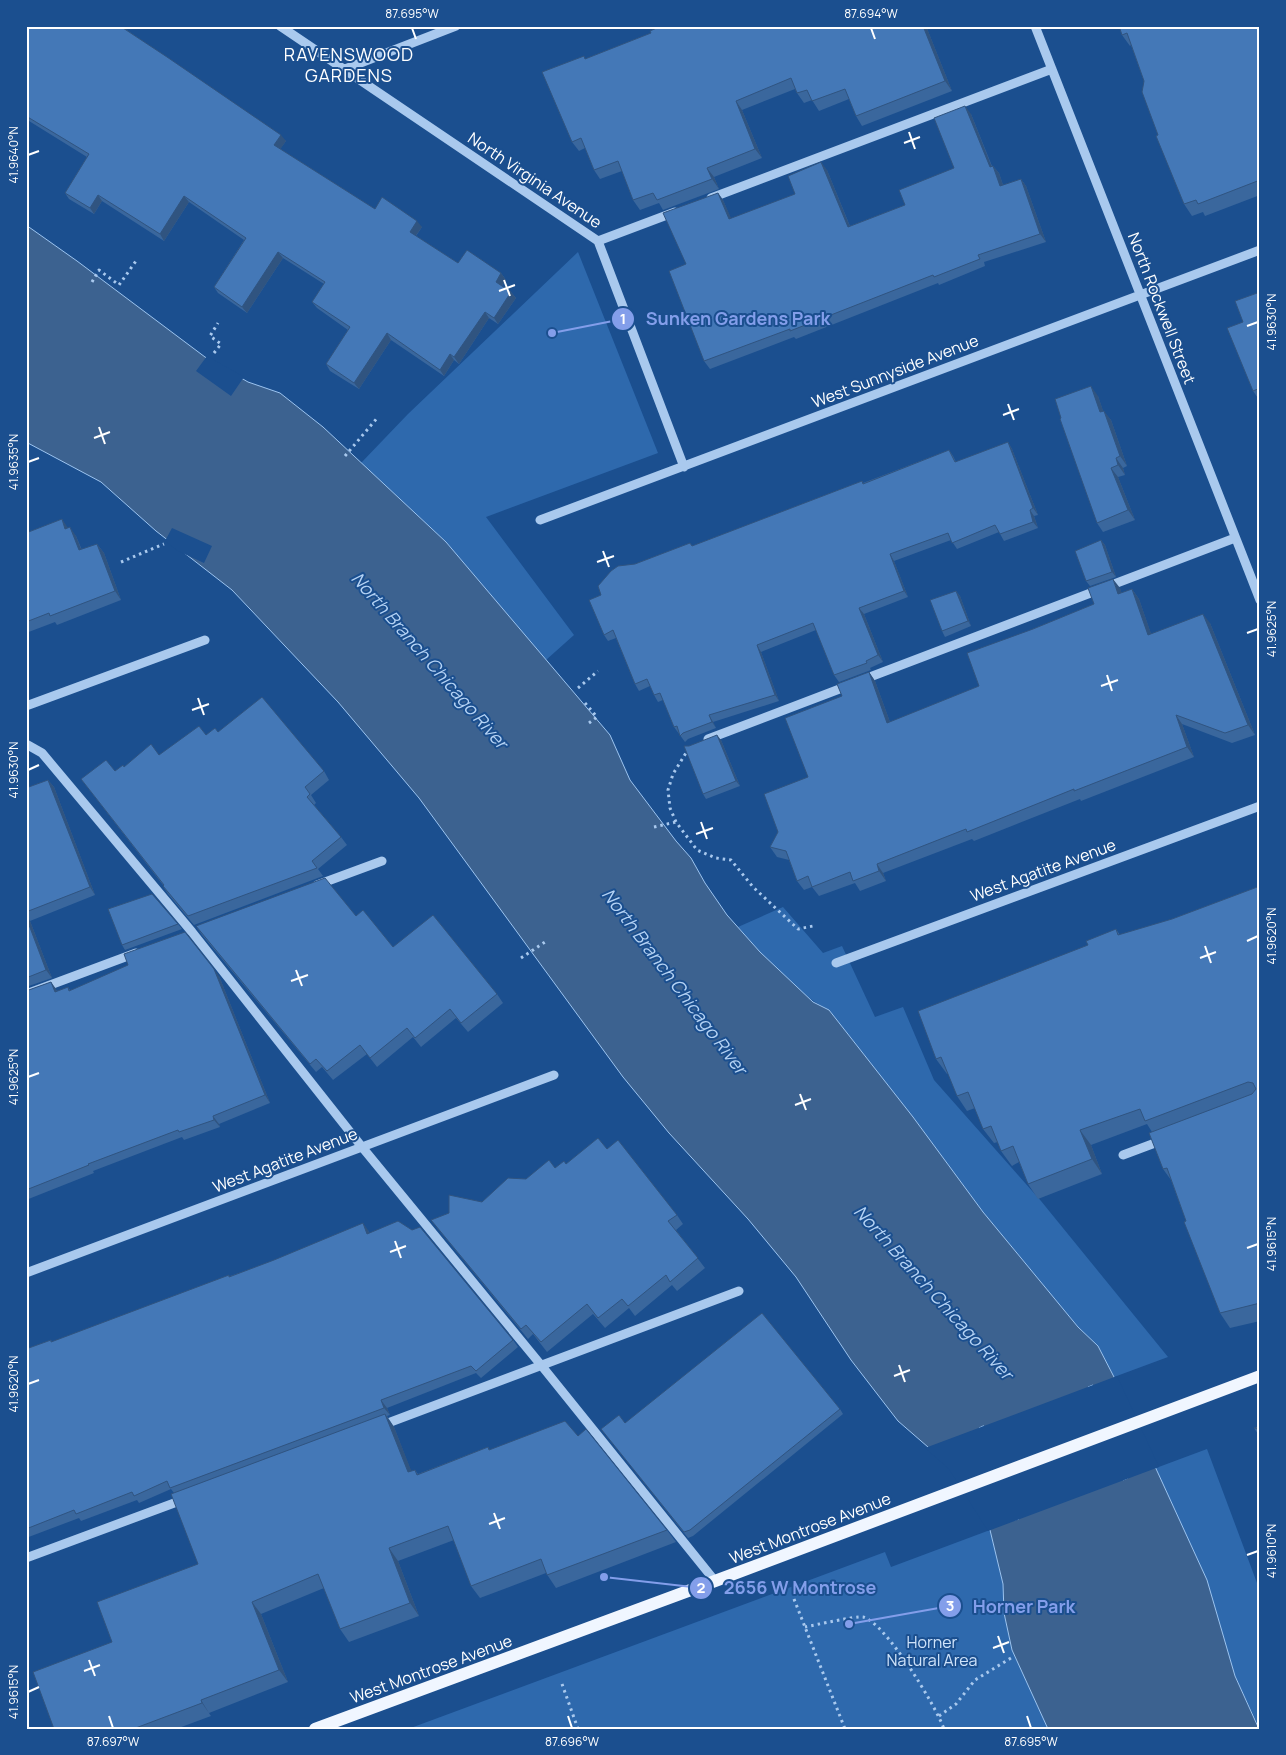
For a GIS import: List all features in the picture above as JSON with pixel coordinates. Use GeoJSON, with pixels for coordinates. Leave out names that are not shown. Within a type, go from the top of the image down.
{"type":"FeatureCollection","features":[{"type":"Feature","properties":{"kind":"main road","name":"West Montrose Avenue"},"geometry":{"type":"LineString","coordinates":[[316,1729],[1260,1376]]}},
{"type":"Feature","properties":{"kind":"street","name":"North Virginia Avenue"},"geometry":{"type":"LineString","coordinates":[[280,26],[598,241],[684,467]]}},
{"type":"Feature","properties":{"kind":"street"},"geometry":{"type":"LineString","coordinates":[[344,68],[456,26]]}},
{"type":"Feature","properties":{"kind":"street","name":"North Rockwell Street"},"geometry":{"type":"LineString","coordinates":[[1035,26],[1260,600]]}},
{"type":"Feature","properties":{"kind":"street"},"geometry":{"type":"LineString","coordinates":[[706,200],[1052,69]]}},
{"type":"Feature","properties":{"kind":"street"},"geometry":{"type":"LineString","coordinates":[[598,241],[688,207]]}},
{"type":"Feature","properties":{"kind":"street","name":"West Sunnyside Avenue"},"geometry":{"type":"LineString","coordinates":[[540,520],[1260,250]]}},
{"type":"Feature","properties":{"kind":"street"},"geometry":{"type":"LineString","coordinates":[[690,745],[1236,538]]}},
{"type":"Feature","properties":{"kind":"street"},"geometry":{"type":"LineString","coordinates":[[26,706],[205,640]]}},
{"type":"Feature","properties":{"kind":"street"},"geometry":{"type":"LineString","coordinates":[[26,744],[42,753],[196,930],[362,1147],[715,1581]]}},
{"type":"Feature","properties":{"kind":"street","name":"West Agatite Avenue"},"geometry":{"type":"LineString","coordinates":[[836,963],[1260,806]]}},
{"type":"Feature","properties":{"kind":"street"},"geometry":{"type":"LineString","coordinates":[[309,888],[382,861]]}},
{"type":"Feature","properties":{"kind":"street"},"geometry":{"type":"LineString","coordinates":[[182,935],[196,930]]}},
{"type":"Feature","properties":{"kind":"street"},"geometry":{"type":"LineString","coordinates":[[26,994],[146,949]]}},
{"type":"Feature","properties":{"kind":"street","name":"West Agatite Avenue"},"geometry":{"type":"LineString","coordinates":[[26,1273],[554,1075]]}},
{"type":"Feature","properties":{"kind":"street"},"geometry":{"type":"LineString","coordinates":[[1123,1154],[1169,1137]]}},
{"type":"Feature","properties":{"kind":"street"},"geometry":{"type":"LineString","coordinates":[[375,1428],[739,1291]]}},
{"type":"Feature","properties":{"kind":"street"},"geometry":{"type":"LineString","coordinates":[[26,1558],[190,1497]]}},
{"type":"Feature","properties":{"kind":"path"},"geometry":{"type":"LineString","coordinates":[[92,282],[99,270],[119,285],[136,261]]}},
{"type":"Feature","properties":{"kind":"path"},"geometry":{"type":"LineString","coordinates":[[214,353],[221,344],[210,336],[218,323]]}},
{"type":"Feature","properties":{"kind":"path"},"geometry":{"type":"LineString","coordinates":[[345,456],[378,417]]}},
{"type":"Feature","properties":{"kind":"path"},"geometry":{"type":"LineString","coordinates":[[121,562],[164,544]]}},
{"type":"Feature","properties":{"kind":"path"},"geometry":{"type":"LineString","coordinates":[[578,688],[598,671]]}},
{"type":"Feature","properties":{"kind":"path"},"geometry":{"type":"LineString","coordinates":[[585,703],[597,716],[589,723]]}},
{"type":"Feature","properties":{"kind":"path"},"geometry":{"type":"LineString","coordinates":[[690,745],[673,774],[668,790],[670,808],[676,822],[697,850],[716,858],[731,860],[754,887],[798,929],[813,926]]}},
{"type":"Feature","properties":{"kind":"path"},"geometry":{"type":"LineString","coordinates":[[654,827],[676,822]]}},
{"type":"Feature","properties":{"kind":"path"},"geometry":{"type":"LineString","coordinates":[[521,958],[548,940]]}},
{"type":"Feature","properties":{"kind":"path"},"geometry":{"type":"LineString","coordinates":[[794,1599],[844,1729]]}},
{"type":"Feature","properties":{"kind":"path"},"geometry":{"type":"LineString","coordinates":[[805,1627],[862,1617],[876,1624],[901,1655],[939,1716],[944,1729]]}},
{"type":"Feature","properties":{"kind":"path"},"geometry":{"type":"LineString","coordinates":[[939,1716],[956,1704],[975,1680],[1011,1658]]}},
{"type":"Feature","properties":{"kind":"path"},"geometry":{"type":"LineString","coordinates":[[562,1684],[578,1729]]}},
{"type":"Feature","properties":{"kind":"green space"},"geometry":{"type":"Polygon","coordinates":[[[578,252],[658,453],[486,517],[574,635],[546,660],[446,542],[361,463],[408,414],[578,252]]]}},
{"type":"Feature","properties":{"kind":"green space"},"geometry":{"type":"Polygon","coordinates":[[[783,907],[823,953],[842,946],[875,1017],[903,1007],[934,1080],[1041,1201],[1168,1357],[1114,1377],[1098,1346],[1078,1327],[983,1212],[913,1117],[829,1010],[792,984],[738,927],[783,907]]]}},
{"type":"Feature","properties":{"kind":"green space"},"geometry":{"type":"Polygon","coordinates":[[[1207,1449],[1260,1591],[1260,1729],[1235,1676],[1156,1468],[1207,1449]]]}},
{"type":"Feature","properties":{"kind":"green space","name":"Horner Natural Area"},"geometry":{"type":"Polygon","coordinates":[[[990,1530],[1003,1584],[1004,1613],[1012,1650],[1048,1729],[408,1729],[885,1552],[891,1567],[990,1530]]]}},
{"type":"Feature","properties":{"kind":"water","name":"North Branch Chicago River"},"geometry":{"type":"Polygon","coordinates":[[[26,225],[205,357],[248,382],[280,393],[323,427],[446,542],[610,735],[630,780],[691,858],[705,883],[727,915],[760,952],[813,1002],[829,1010],[913,1117],[983,1212],[1078,1327],[1098,1346],[1207,1580],[1235,1676],[1259,1729],[1048,1729],[1012,1650],[1004,1613],[1003,1584],[990,1530],[951,1467],[898,1421],[851,1360],[796,1277],[748,1219],[669,1133],[623,1077],[419,798],[338,702],[232,590],[156,531],[101,482],[26,442],[26,225]],[[1093,1385],[1088,1387],[1123,1480],[1128,1478],[1093,1385]],[[984,1426],[979,1428],[1014,1520],[1019,1519],[984,1426]]]}},
{"type":"Feature","properties":{"kind":"pier"},"geometry":{"type":"Polygon","coordinates":[[[207,356],[244,377],[231,396],[196,371],[207,356]]]}},
{"type":"Feature","properties":{"kind":"pier"},"geometry":{"type":"Polygon","coordinates":[[[172,528],[212,546],[204,563],[178,551],[165,541],[172,528]]]}},
{"type":"Feature","properties":{"kind":"pier"},"geometry":{"type":"Polygon","coordinates":[[[1117,1376],[1159,1467],[988,1531],[949,1469],[925,1448],[1117,1376]]]}},
{"type":"Feature","properties":{"kind":"building"},"geometry":{"type":"Polygon","coordinates":[[[26,26],[120,26],[281,135],[274,145],[375,209],[382,197],[417,221],[410,232],[458,263],[467,250],[501,273],[496,282],[511,292],[494,318],[485,312],[454,357],[450,354],[440,370],[387,333],[354,383],[326,364],[350,327],[312,302],[325,282],[278,252],[242,307],[214,287],[246,238],[184,196],[160,234],[98,195],[90,208],[65,193],[89,154],[26,116],[26,26]]]}},
{"type":"Feature","properties":{"kind":"building"},"geometry":{"type":"Polygon","coordinates":[[[661,26],[923,26],[945,81],[856,116],[845,89],[812,101],[807,90],[797,93],[791,78],[736,101],[755,149],[707,168],[712,179],[657,200],[653,193],[633,200],[618,161],[594,170],[581,138],[572,142],[542,72],[584,56],[585,59],[651,33],[650,31],[661,26]]]}},
{"type":"Feature","properties":{"kind":"building"},"geometry":{"type":"Polygon","coordinates":[[[1119,26],[1260,26],[1260,180],[1198,204],[1196,200],[1184,204],[1156,136],[1158,135],[1142,92],[1144,81],[1127,33],[1122,35],[1119,26]]]}},
{"type":"Feature","properties":{"kind":"building"},"geometry":{"type":"Polygon","coordinates":[[[965,106],[990,167],[993,166],[1000,186],[1021,179],[1040,234],[978,255],[980,259],[934,277],[933,275],[790,331],[790,329],[704,361],[669,271],[686,264],[663,213],[718,193],[729,219],[795,194],[788,176],[821,162],[848,227],[905,205],[899,190],[954,168],[934,118],[965,106]]]}},
{"type":"Feature","properties":{"kind":"building"},"geometry":{"type":"Polygon","coordinates":[[[1260,292],[1260,388],[1253,391],[1227,328],[1243,322],[1235,301],[1260,292]]]}},
{"type":"Feature","properties":{"kind":"building"},"geometry":{"type":"Polygon","coordinates":[[[1091,386],[1100,412],[1104,411],[1120,456],[1116,458],[1118,465],[1111,468],[1128,510],[1097,523],[1060,419],[1055,399],[1091,386]]]}},
{"type":"Feature","properties":{"kind":"building"},"geometry":{"type":"Polygon","coordinates":[[[1008,442],[1033,508],[1030,510],[1033,522],[1000,534],[995,525],[952,543],[948,533],[890,554],[904,591],[859,608],[878,655],[866,661],[867,663],[834,675],[813,623],[757,645],[775,695],[709,715],[712,722],[683,733],[680,736],[677,726],[674,727],[660,693],[654,695],[647,679],[635,684],[613,630],[604,635],[589,600],[601,595],[598,586],[618,566],[635,564],[690,543],[692,546],[862,481],[863,484],[949,450],[955,462],[1008,442]]]}},
{"type":"Feature","properties":{"kind":"building"},"geometry":{"type":"Polygon","coordinates":[[[62,519],[65,529],[70,527],[79,550],[97,544],[115,591],[50,616],[49,613],[26,622],[26,533],[62,519]]]}},
{"type":"Feature","properties":{"kind":"building"},"geometry":{"type":"Polygon","coordinates":[[[1101,540],[1112,572],[1086,581],[1075,551],[1101,540]]]}},
{"type":"Feature","properties":{"kind":"building"},"geometry":{"type":"Polygon","coordinates":[[[1113,579],[1118,594],[1132,589],[1148,635],[1203,614],[1248,725],[1225,733],[1176,715],[1187,747],[1074,791],[1074,789],[967,832],[966,829],[877,864],[879,871],[853,881],[850,872],[812,887],[808,876],[797,881],[786,851],[770,847],[778,832],[764,794],[808,777],[785,718],[842,696],[837,684],[869,672],[887,723],[979,686],[967,653],[1094,604],[1088,588],[1113,579]]]}},
{"type":"Feature","properties":{"kind":"building"},"geometry":{"type":"Polygon","coordinates":[[[956,591],[968,621],[942,631],[930,600],[956,591]]]}},
{"type":"Feature","properties":{"kind":"building"},"geometry":{"type":"Polygon","coordinates":[[[262,697],[324,771],[305,787],[310,794],[307,797],[341,837],[312,861],[317,868],[188,916],[81,779],[106,760],[115,771],[123,765],[124,767],[151,744],[159,755],[199,726],[206,735],[215,728],[218,732],[262,697]]]}},
{"type":"Feature","properties":{"kind":"building"},"geometry":{"type":"Polygon","coordinates":[[[717,735],[736,781],[703,794],[684,746],[689,746],[717,735]]]}},
{"type":"Feature","properties":{"kind":"building"},"geometry":{"type":"Polygon","coordinates":[[[48,780],[90,887],[26,912],[26,788],[48,780]]]}},
{"type":"Feature","properties":{"kind":"building"},"geometry":{"type":"Polygon","coordinates":[[[325,878],[356,916],[363,910],[393,947],[433,915],[497,994],[461,1023],[450,1009],[415,1038],[407,1028],[370,1058],[360,1045],[327,1071],[316,1059],[310,1064],[196,926],[325,878]]]}},
{"type":"Feature","properties":{"kind":"building"},"geometry":{"type":"Polygon","coordinates":[[[1260,886],[1260,1303],[1220,1313],[1184,1222],[1186,1221],[1167,1168],[1163,1169],[1149,1133],[1252,1094],[1256,1089],[1253,1083],[1248,1082],[1145,1121],[1140,1109],[1080,1130],[1092,1159],[1028,1184],[1013,1146],[1001,1151],[991,1126],[983,1129],[968,1092],[957,1096],[941,1057],[936,1059],[918,1011],[1088,945],[1086,941],[1116,929],[1118,935],[1172,919],[1260,886]]]}},
{"type":"Feature","properties":{"kind":"building"},"geometry":{"type":"Polygon","coordinates":[[[152,894],[178,924],[122,945],[108,909],[152,894]]]}},
{"type":"Feature","properties":{"kind":"building"},"geometry":{"type":"Polygon","coordinates":[[[26,917],[46,970],[26,978],[26,917]]]}},
{"type":"Feature","properties":{"kind":"building"},"geometry":{"type":"Polygon","coordinates":[[[185,932],[214,969],[265,1095],[213,1116],[214,1120],[179,1132],[178,1130],[26,1190],[26,991],[51,982],[55,992],[68,987],[69,991],[128,965],[124,954],[185,932]]]}},
{"type":"Feature","properties":{"kind":"building"},"geometry":{"type":"Polygon","coordinates":[[[598,1138],[607,1149],[618,1140],[677,1215],[668,1221],[698,1258],[670,1282],[666,1275],[628,1306],[622,1299],[598,1318],[587,1304],[541,1342],[526,1325],[521,1329],[431,1220],[449,1213],[449,1195],[482,1202],[508,1178],[526,1179],[549,1160],[555,1168],[564,1161],[566,1164],[598,1138]]]}},
{"type":"Feature","properties":{"kind":"building"},"geometry":{"type":"Polygon","coordinates":[[[398,1221],[412,1230],[420,1227],[513,1340],[476,1371],[471,1366],[381,1400],[384,1408],[170,1488],[167,1481],[134,1496],[132,1492],[76,1514],[74,1510],[26,1529],[26,1349],[51,1340],[51,1342],[229,1275],[229,1277],[363,1223],[367,1234],[398,1221]]]}},
{"type":"Feature","properties":{"kind":"building"},"geometry":{"type":"Polygon","coordinates":[[[762,1313],[840,1409],[690,1530],[684,1532],[601,1429],[619,1415],[625,1423],[762,1313]]]}},
{"type":"Feature","properties":{"kind":"building"},"geometry":{"type":"Polygon","coordinates":[[[385,1414],[408,1472],[415,1470],[417,1475],[488,1447],[489,1450],[565,1421],[578,1436],[586,1429],[667,1530],[547,1575],[541,1559],[471,1586],[448,1526],[389,1548],[410,1603],[340,1629],[318,1574],[252,1602],[279,1670],[201,1700],[202,1703],[133,1729],[54,1729],[33,1672],[112,1642],[97,1602],[198,1564],[171,1494],[385,1414]]]}},
{"type":"Feature","properties":{"kind":"place","name":"Sunken Gardens Park"},"geometry":{"type":"Point","coordinates":[552,333]}},
{"type":"Feature","properties":{"kind":"place","name":"2656 W Montrose"},"geometry":{"type":"Point","coordinates":[604,1577]}},
{"type":"Feature","properties":{"kind":"place","name":"Horner Park"},"geometry":{"type":"Point","coordinates":[849,1624]}},
{"type":"Feature","properties":{"kind":"district","name":"RAVENSWOOD GARDENS"},"geometry":{"type":"Point","coordinates":[349,64]}}]}
